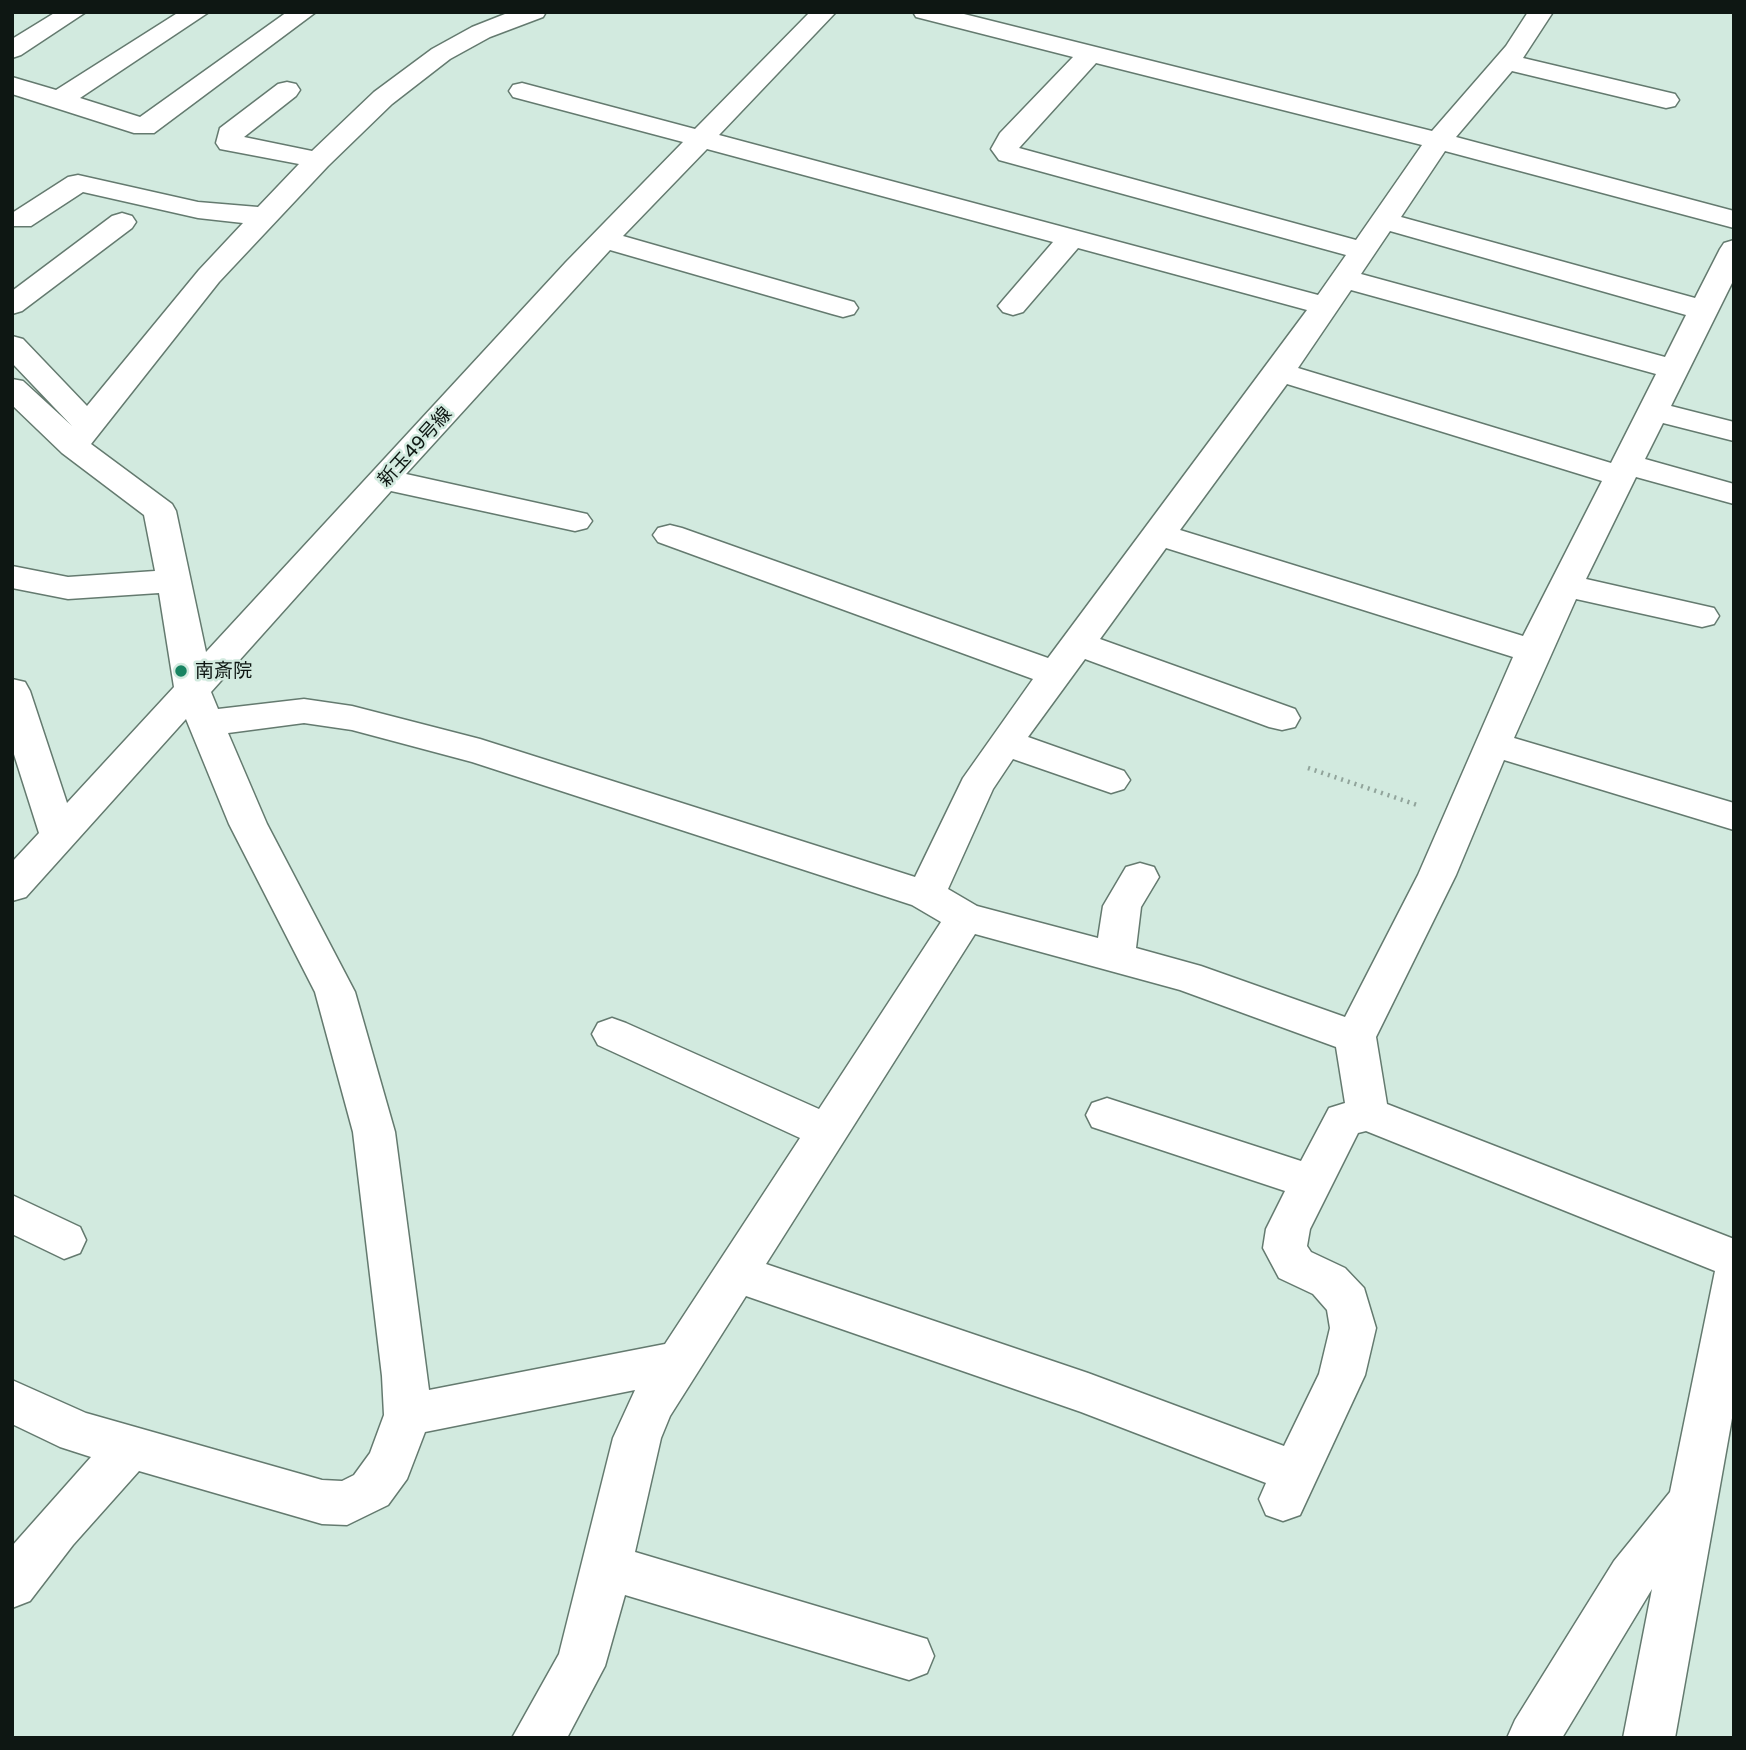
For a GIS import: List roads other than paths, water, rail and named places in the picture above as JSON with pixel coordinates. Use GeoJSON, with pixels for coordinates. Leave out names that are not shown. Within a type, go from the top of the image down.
{"type":"FeatureCollection","features":[{"type":"Feature","properties":{"kind":"street"},"geometry":{"type":"LineString","coordinates":[[12,50],[75,12]]}},
{"type":"Feature","properties":{"kind":"street"},"geometry":{"type":"LineString","coordinates":[[60,99],[197,12]]}},
{"type":"Feature","properties":{"kind":"street"},"geometry":{"type":"LineString","coordinates":[[12,85],[144,127],[304,12]]}},
{"type":"Feature","properties":{"kind":"street"},"geometry":{"type":"LineString","coordinates":[[81,436],[151,345],[262,216],[383,98],[441,54],[481,32],[534,12]]}},
{"type":"Feature","properties":{"kind":"street","name":"新玉49号線"},"geometry":{"type":"LineString","coordinates":[[12,887],[59,836],[199,706],[386,480],[603,239],[824,12]]}},
{"type":"Feature","properties":{"kind":"street"},"geometry":{"type":"LineString","coordinates":[[925,12],[1438,141],[1734,219]]}},
{"type":"Feature","properties":{"kind":"street"},"geometry":{"type":"LineString","coordinates":[[926,895],[976,787],[1005,742],[1280,372],[1438,141],[1506,62],[1541,12]]}},
{"type":"Feature","properties":{"kind":"street"},"geometry":{"type":"LineString","coordinates":[[1090,54],[1010,139],[1005,149],[1009,154],[1364,251]]}},
{"type":"Feature","properties":{"kind":"street"},"geometry":{"type":"LineString","coordinates":[[1506,62],[1666,100]]}},
{"type":"Feature","properties":{"kind":"street"},"geometry":{"type":"LineString","coordinates":[[287,90],[230,134],[230,143],[318,160]]}},
{"type":"Feature","properties":{"kind":"street"},"geometry":{"type":"LineString","coordinates":[[522,91],[1326,306]]}},
{"type":"Feature","properties":{"kind":"street"},"geometry":{"type":"LineString","coordinates":[[21,220],[78,183],[198,210],[262,216]]}},
{"type":"Feature","properties":{"kind":"street"},"geometry":{"type":"LineString","coordinates":[[12,190],[48,202]]}},
{"type":"Feature","properties":{"kind":"street"},"geometry":{"type":"LineString","coordinates":[[1385,221],[1703,310]]}},
{"type":"Feature","properties":{"kind":"street"},"geometry":{"type":"LineString","coordinates":[[12,305],[122,222]]}},
{"type":"Feature","properties":{"kind":"street"},"geometry":{"type":"LineString","coordinates":[[1013,306],[1072,238]]}},
{"type":"Feature","properties":{"kind":"street"},"geometry":{"type":"LineString","coordinates":[[603,239],[842,308]]}},
{"type":"Feature","properties":{"kind":"street"},"geometry":{"type":"LineString","coordinates":[[1368,1114],[1355,1037],[1437,875],[1533,651],[1734,249]]}},
{"type":"Feature","properties":{"kind":"street"},"geometry":{"type":"LineString","coordinates":[[1345,279],[1674,369]]}},
{"type":"Feature","properties":{"kind":"street"},"geometry":{"type":"LineString","coordinates":[[12,345],[81,436]]}},
{"type":"Feature","properties":{"kind":"street"},"geometry":{"type":"LineString","coordinates":[[1280,372],[1623,470],[1734,494]]}},
{"type":"Feature","properties":{"kind":"street"},"geometry":{"type":"LineString","coordinates":[[12,388],[81,436],[160,511],[199,706],[248,824],[335,992],[374,1132],[405,1376],[407,1415],[390,1464],[371,1490],[347,1503],[321,1502],[77,1432],[12,1401]]}},
{"type":"Feature","properties":{"kind":"street"},"geometry":{"type":"LineString","coordinates":[[1654,411],[1734,432]]}},
{"type":"Feature","properties":{"kind":"street"},"geometry":{"type":"LineString","coordinates":[[386,480],[575,521]]}},
{"type":"Feature","properties":{"kind":"street"},"geometry":{"type":"LineString","coordinates":[[670,535],[1056,674]]}},
{"type":"Feature","properties":{"kind":"street"},"geometry":{"type":"LineString","coordinates":[[1159,535],[1533,651]]}},
{"type":"Feature","properties":{"kind":"street"},"geometry":{"type":"LineString","coordinates":[[12,577],[68,588],[172,581]]}},
{"type":"Feature","properties":{"kind":"street"},"geometry":{"type":"LineString","coordinates":[[1565,586],[1702,615]]}},
{"type":"Feature","properties":{"kind":"street"},"geometry":{"type":"LineString","coordinates":[[1078,644],[1282,718]]}},
{"type":"Feature","properties":{"kind":"street"},"geometry":{"type":"LineString","coordinates":[[12,691],[59,836]]}},
{"type":"Feature","properties":{"kind":"street"},"geometry":{"type":"LineString","coordinates":[[199,706],[304,711],[352,718],[480,752],[926,895],[965,917],[1187,977],[1355,1037]]}},
{"type":"Feature","properties":{"kind":"street"},"geometry":{"type":"LineString","coordinates":[[1005,742],[1111,780]]}},
{"type":"Feature","properties":{"kind":"street"},"geometry":{"type":"LineString","coordinates":[[1493,744],[1734,817]]}},
{"type":"Feature","properties":{"kind":"street"},"geometry":{"type":"LineString","coordinates":[[1115,957],[1122,906],[1140,877]]}},
{"type":"Feature","properties":{"kind":"street"},"geometry":{"type":"LineString","coordinates":[[538,1738],[580,1666],[592,1631],[637,1438],[652,1404],[965,917]]}},
{"type":"Feature","properties":{"kind":"street"},"geometry":{"type":"LineString","coordinates":[[612,1034],[827,1130]]}},
{"type":"Feature","properties":{"kind":"street"},"geometry":{"type":"LineString","coordinates":[[735,1273],[1088,1394],[1289,1486],[1342,1375],[1353,1328],[1348,1302],[1329,1281],[1295,1265],[1285,1248],[1288,1228],[1344,1120],[1368,1114],[1734,1259]]}},
{"type":"Feature","properties":{"kind":"street"},"geometry":{"type":"LineString","coordinates":[[1107,1115],[1311,1182]]}},
{"type":"Feature","properties":{"kind":"street"},"geometry":{"type":"LineString","coordinates":[[12,1213],[64,1240]]}},
{"type":"Feature","properties":{"kind":"street"},"geometry":{"type":"LineString","coordinates":[[1649,1738],[1734,1279]]}},
{"type":"Feature","properties":{"kind":"street"},"geometry":{"type":"LineString","coordinates":[[407,1415],[679,1361]]}},
{"type":"Feature","properties":{"kind":"street"},"geometry":{"type":"LineString","coordinates":[[12,1585],[57,1528],[130,1448]]}},
{"type":"Feature","properties":{"kind":"street"},"geometry":{"type":"LineString","coordinates":[[1533,1738],[1631,1577],[1692,1503]]}},
{"type":"Feature","properties":{"kind":"street"},"geometry":{"type":"LineString","coordinates":[[607,1567],[909,1656]]}},
{"type":"Feature","properties":{"kind":"place","name":"南斎院"},"geometry":{"type":"Point","coordinates":[181,671]}}]}
